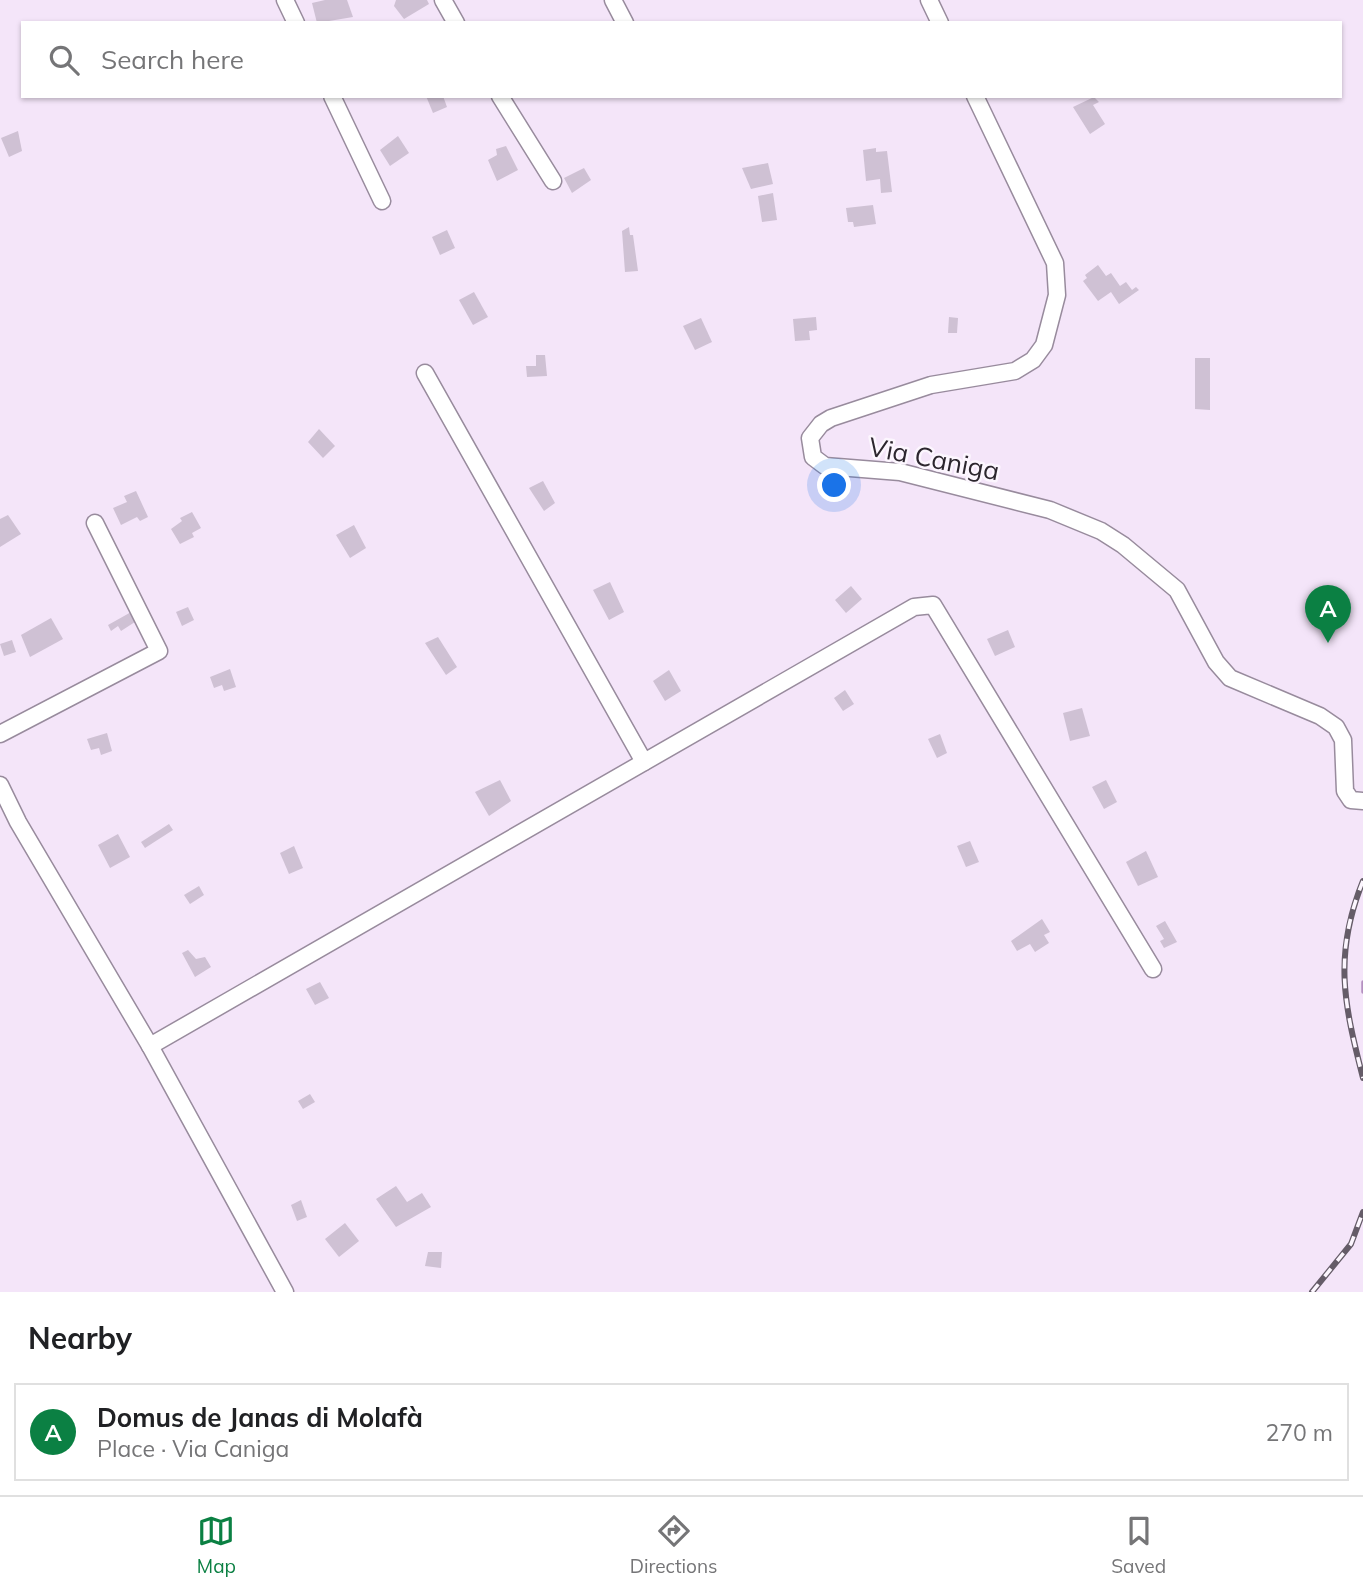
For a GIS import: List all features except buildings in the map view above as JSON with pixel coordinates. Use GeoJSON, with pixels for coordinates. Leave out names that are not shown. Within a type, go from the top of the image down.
{"type":"FeatureCollection","features":[{"type":"Feature","properties":{"kind":"street"},"geometry":{"type":"LineString","coordinates":[[285,0],[295,21]]}},
{"type":"Feature","properties":{"kind":"street"},"geometry":{"type":"LineString","coordinates":[[443,0],[455,21]]}},
{"type":"Feature","properties":{"kind":"street"},"geometry":{"type":"LineString","coordinates":[[613,0],[624,21]]}},
{"type":"Feature","properties":{"kind":"street"},"geometry":{"type":"LineString","coordinates":[[929,0],[939,21]]}},
{"type":"Feature","properties":{"kind":"street"},"geometry":{"type":"LineString","coordinates":[[332,98],[382,201]]}},
{"type":"Feature","properties":{"kind":"street"},"geometry":{"type":"LineString","coordinates":[[501,98],[553,181]]}},
{"type":"Feature","properties":{"kind":"street","name":"Via Caniga"},"geometry":{"type":"LineString","coordinates":[[976,98],[1055,263],[1057,295],[1044,345],[1033,360],[1015,371],[931,385],[831,418],[821,424],[810,438],[813,457],[825,466],[900,472],[1050,510],[1101,531],[1123,545],[1177,590],[1216,662],[1230,678],[1320,716],[1336,727],[1343,740],[1345,791],[1354,801],[1363,801]]}},
{"type":"Feature","properties":{"kind":"street"},"geometry":{"type":"LineString","coordinates":[[425,373],[643,762]]}},
{"type":"Feature","properties":{"kind":"street"},"geometry":{"type":"LineString","coordinates":[[0,734],[159,652],[95,523]]}},
{"type":"Feature","properties":{"kind":"street"},"geometry":{"type":"LineString","coordinates":[[150,1046],[914,607],[933,605],[1153,969]]}},
{"type":"Feature","properties":{"kind":"street"},"geometry":{"type":"LineString","coordinates":[[0,785],[18,822],[150,1046],[285,1292]]}},
{"type":"Feature","properties":{"kind":"waterway"},"geometry":{"type":"LineString","coordinates":[[1363,982],[1363,992]]}},
{"type":"Feature","properties":{"kind":"railway"},"geometry":{"type":"LineString","coordinates":[[1363,881],[1354,908],[1345,956],[1347,1003],[1363,1078]]}},
{"type":"Feature","properties":{"kind":"railway"},"geometry":{"type":"LineString","coordinates":[[1312,1292],[1351,1244],[1363,1212]]}},
{"type":"Feature","properties":{"kind":"place","name":"Domus de Janas di Molafà"},"geometry":{"type":"Point","coordinates":[1328,643]}}]}
